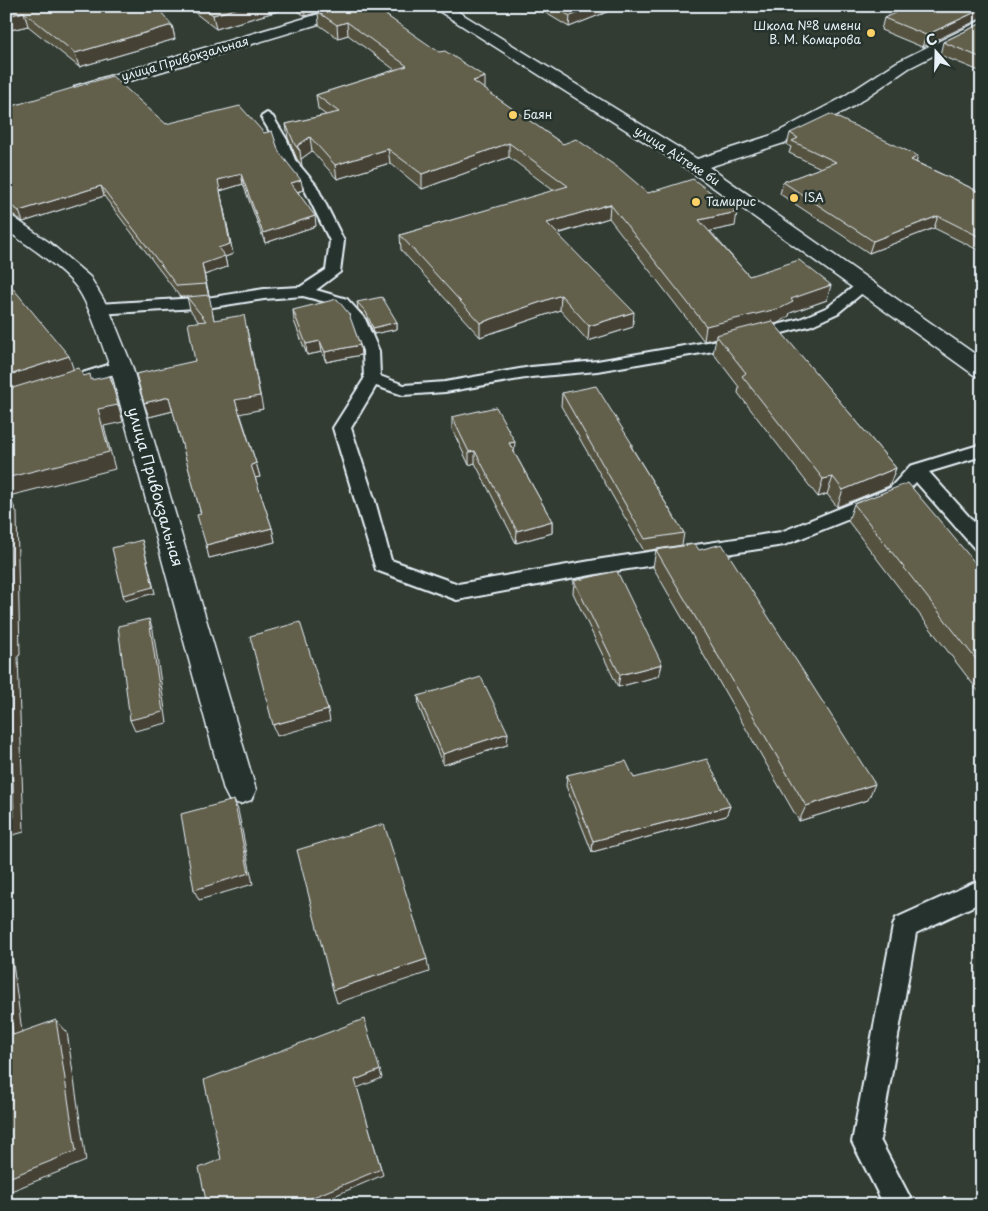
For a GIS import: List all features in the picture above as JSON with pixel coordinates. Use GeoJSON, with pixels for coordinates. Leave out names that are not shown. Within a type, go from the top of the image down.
{"type":"FeatureCollection","features":[{"type":"Feature","properties":{"kind":"street","name":"улица Привокзальная"},"geometry":{"type":"LineString","coordinates":[[61,95],[363,6]]}},
{"type":"Feature","properties":{"kind":"street","name":"улица Айтеке би"},"geometry":{"type":"LineString","coordinates":[[438,6],[695,166],[982,370]]}},
{"type":"Feature","properties":{"kind":"street"},"geometry":{"type":"LineString","coordinates":[[695,166],[778,139],[846,103],[903,65],[978,29]]}},
{"type":"Feature","properties":{"kind":"street","name":"улица Привокзальная"},"geometry":{"type":"LineString","coordinates":[[6,221],[43,247],[83,281],[98,309],[121,366],[240,790]]}},
{"type":"Feature","properties":{"kind":"lane"},"geometry":{"type":"LineString","coordinates":[[267,117],[289,161],[308,185],[337,241],[332,272],[304,291]]}},
{"type":"Feature","properties":{"kind":"lane"},"geometry":{"type":"LineString","coordinates":[[372,379],[404,390],[445,387],[531,372],[597,366],[711,346],[806,322],[833,310],[863,286]]}},
{"type":"Feature","properties":{"kind":"lane"},"geometry":{"type":"LineString","coordinates":[[98,309],[213,302],[264,294],[304,291],[342,302],[359,322],[371,351],[372,379],[342,428],[366,501],[383,565],[457,592],[602,566],[784,538],[896,493],[916,470],[982,450]]}},
{"type":"Feature","properties":{"kind":"lane"},"geometry":{"type":"LineString","coordinates":[[50,389],[121,366]]}},
{"type":"Feature","properties":{"kind":"lane"},"geometry":{"type":"LineString","coordinates":[[916,470],[982,544]]}},
{"type":"Feature","properties":{"kind":"lane"},"geometry":{"type":"LineString","coordinates":[[900,1205],[866,1142],[905,926],[982,890]]}},
{"type":"Feature","properties":{"kind":"building"},"geometry":{"type":"Polygon","coordinates":[[[6,6],[97,6],[102,10],[117,6],[156,6],[172,25],[75,53],[24,12],[6,16],[6,6]]]}},
{"type":"Feature","properties":{"kind":"building"},"geometry":{"type":"Polygon","coordinates":[[[201,6],[245,6],[213,15],[201,6]]]}},
{"type":"Feature","properties":{"kind":"building"},"geometry":{"type":"Polygon","coordinates":[[[338,6],[381,6],[387,9],[380,11],[439,52],[445,51],[485,77],[473,81],[563,144],[576,139],[620,169],[648,193],[693,179],[737,212],[699,220],[749,276],[799,260],[831,285],[791,299],[793,302],[781,308],[706,326],[610,204],[547,223],[634,312],[589,326],[561,295],[480,323],[400,235],[568,186],[509,143],[422,174],[388,149],[335,165],[310,137],[297,146],[300,151],[295,145],[286,124],[339,112],[316,95],[407,66],[347,22],[337,25],[318,12],[338,6]]]}},
{"type":"Feature","properties":{"kind":"building"},"geometry":{"type":"Polygon","coordinates":[[[552,6],[597,6],[570,16],[552,6]]]}},
{"type":"Feature","properties":{"kind":"building"},"geometry":{"type":"Polygon","coordinates":[[[910,6],[982,6],[982,9],[926,35],[884,18],[910,6]]]}},
{"type":"Feature","properties":{"kind":"building"},"geometry":{"type":"Polygon","coordinates":[[[982,23],[982,58],[943,42],[982,23]]]}},
{"type":"Feature","properties":{"kind":"building"},"geometry":{"type":"Polygon","coordinates":[[[112,76],[166,124],[240,106],[264,133],[272,131],[279,152],[301,180],[291,183],[315,216],[263,233],[241,174],[218,180],[230,244],[218,248],[225,256],[202,264],[206,284],[177,286],[101,186],[19,211],[6,204],[6,108],[112,76]]]}},
{"type":"Feature","properties":{"kind":"building"},"geometry":{"type":"Polygon","coordinates":[[[830,114],[918,156],[911,160],[982,193],[982,238],[938,216],[873,241],[783,182],[836,162],[792,141],[798,138],[790,133],[830,114]]]}},
{"type":"Feature","properties":{"kind":"building"},"geometry":{"type":"Polygon","coordinates":[[[6,280],[69,356],[6,376],[6,280]]]}},
{"type":"Feature","properties":{"kind":"building"},"geometry":{"type":"Polygon","coordinates":[[[209,295],[214,320],[244,315],[260,396],[235,400],[256,463],[251,465],[272,528],[206,545],[197,515],[201,514],[169,397],[144,403],[136,374],[195,361],[188,323],[206,321],[187,297],[209,295]]]}},
{"type":"Feature","properties":{"kind":"building"},"geometry":{"type":"Polygon","coordinates":[[[382,297],[397,322],[373,328],[366,312],[357,302],[382,297]]]}},
{"type":"Feature","properties":{"kind":"building"},"geometry":{"type":"Polygon","coordinates":[[[337,299],[349,314],[360,345],[325,352],[320,341],[306,344],[293,310],[337,299]]]}},
{"type":"Feature","properties":{"kind":"building"},"geometry":{"type":"Polygon","coordinates":[[[772,321],[896,468],[843,490],[833,477],[823,479],[742,376],[746,373],[716,335],[772,321]]]}},
{"type":"Feature","properties":{"kind":"building"},"geometry":{"type":"Polygon","coordinates":[[[78,368],[84,376],[90,374],[91,380],[110,376],[118,405],[98,409],[109,452],[6,478],[6,390],[78,368]]]}},
{"type":"Feature","properties":{"kind":"building"},"geometry":{"type":"Polygon","coordinates":[[[596,386],[684,533],[645,539],[562,393],[596,386]]]}},
{"type":"Feature","properties":{"kind":"building"},"geometry":{"type":"Polygon","coordinates":[[[496,407],[515,442],[509,443],[552,521],[517,531],[475,451],[469,452],[452,417],[496,407]]]}},
{"type":"Feature","properties":{"kind":"building"},"geometry":{"type":"Polygon","coordinates":[[[908,483],[982,571],[982,667],[854,504],[908,483]]]}},
{"type":"Feature","properties":{"kind":"building"},"geometry":{"type":"Polygon","coordinates":[[[9,495],[12,638],[9,639],[14,817],[6,819],[6,496],[9,495]]]}},
{"type":"Feature","properties":{"kind":"building"},"geometry":{"type":"Polygon","coordinates":[[[142,540],[153,587],[123,595],[112,548],[142,540]]]}},
{"type":"Feature","properties":{"kind":"building"},"geometry":{"type":"Polygon","coordinates":[[[695,544],[699,550],[722,544],[875,784],[806,806],[656,550],[695,544]]]}},
{"type":"Feature","properties":{"kind":"building"},"geometry":{"type":"Polygon","coordinates":[[[617,571],[662,664],[620,675],[574,581],[617,571]]]}},
{"type":"Feature","properties":{"kind":"building"},"geometry":{"type":"Polygon","coordinates":[[[149,619],[163,712],[130,720],[118,626],[149,619]]]}},
{"type":"Feature","properties":{"kind":"building"},"geometry":{"type":"Polygon","coordinates":[[[300,622],[328,710],[273,725],[250,636],[300,622]]]}},
{"type":"Feature","properties":{"kind":"building"},"geometry":{"type":"Polygon","coordinates":[[[481,677],[508,733],[443,754],[418,696],[481,677]]]}},
{"type":"Feature","properties":{"kind":"building"},"geometry":{"type":"Polygon","coordinates":[[[707,759],[730,806],[593,841],[567,775],[626,761],[634,778],[707,759]]]}},
{"type":"Feature","properties":{"kind":"building"},"geometry":{"type":"Polygon","coordinates":[[[234,800],[249,873],[194,890],[181,814],[234,800]]]}},
{"type":"Feature","properties":{"kind":"building"},"geometry":{"type":"Polygon","coordinates":[[[384,824],[427,959],[333,990],[297,850],[384,824]]]}},
{"type":"Feature","properties":{"kind":"building"},"geometry":{"type":"Polygon","coordinates":[[[6,984],[13,1035],[56,1020],[76,1151],[6,1179],[6,984]]]}},
{"type":"Feature","properties":{"kind":"building"},"geometry":{"type":"Polygon","coordinates":[[[364,1019],[380,1070],[355,1080],[381,1169],[294,1205],[207,1205],[199,1168],[221,1159],[204,1080],[364,1019]]]}},
{"type":"Feature","properties":{"kind":"place","name":"Школа №8 имени В. М. Комарова"},"geometry":{"type":"Point","coordinates":[871,33]}},
{"type":"Feature","properties":{"kind":"place","name":"Баян"},"geometry":{"type":"Point","coordinates":[513,115]}},
{"type":"Feature","properties":{"kind":"place","name":"ISA"},"geometry":{"type":"Point","coordinates":[794,198]}},
{"type":"Feature","properties":{"kind":"place","name":"Тамирис"},"geometry":{"type":"Point","coordinates":[696,202]}}]}
